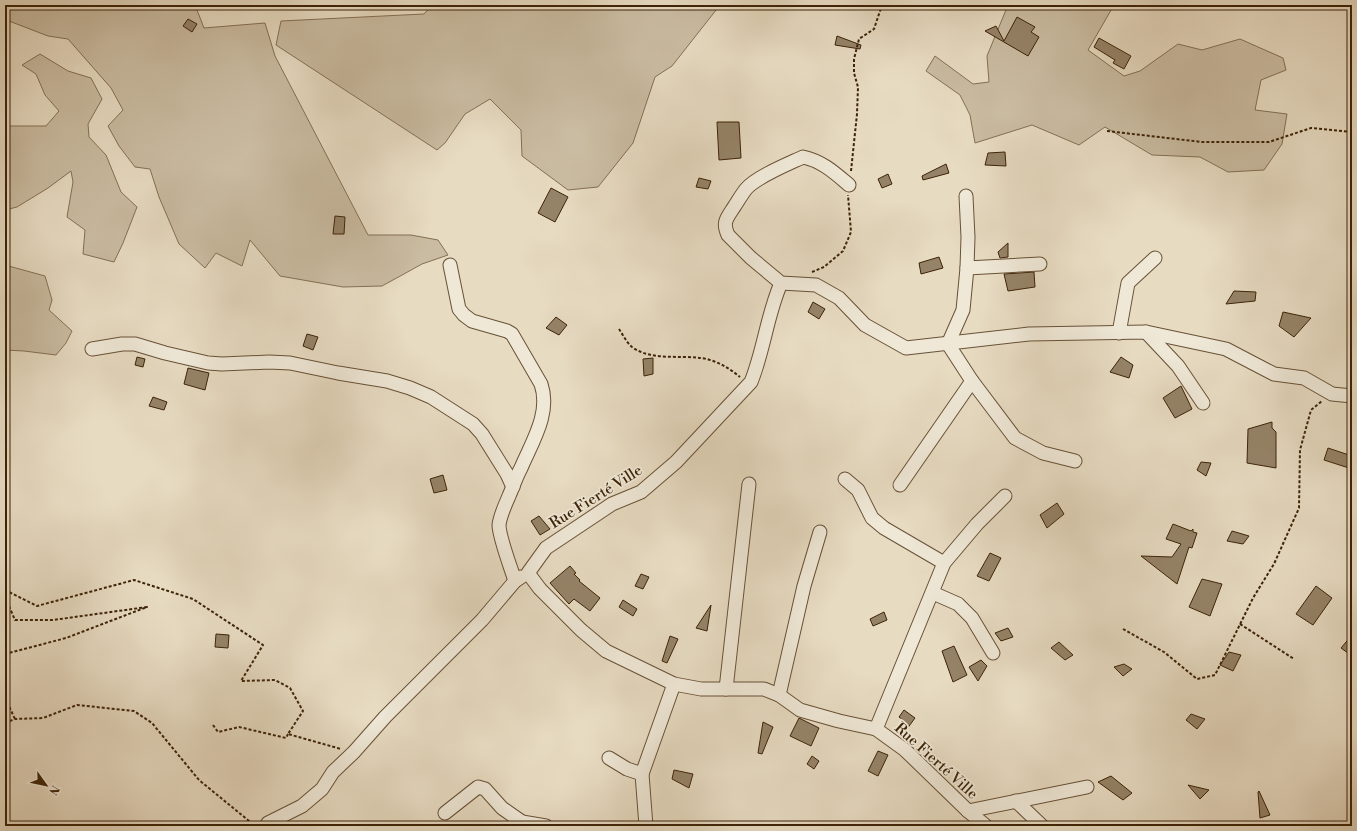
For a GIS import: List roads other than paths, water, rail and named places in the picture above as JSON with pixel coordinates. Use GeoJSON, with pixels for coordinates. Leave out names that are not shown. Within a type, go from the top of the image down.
{"type":"FeatureCollection","features":[{"type":"Feature","properties":{"kind":"street"},"geometry":{"type":"LineString","coordinates":[[849,185],[820,163],[803,157],[755,180],[747,188],[726,218],[726,230],[728,235],[751,258],[781,283],[816,285],[838,298],[865,325],[906,348],[1029,334],[1146,332],[1226,349],[1274,374],[1304,378],[1332,394],[1352,396]]}},
{"type":"Feature","properties":{"kind":"street"},"geometry":{"type":"LineString","coordinates":[[948,344],[962,310],[968,268],[966,196]]}},
{"type":"Feature","properties":{"kind":"street"},"geometry":{"type":"LineString","coordinates":[[1119,333],[1128,283],[1155,258]]}},
{"type":"Feature","properties":{"kind":"street"},"geometry":{"type":"LineString","coordinates":[[968,268],[1040,264]]}},
{"type":"Feature","properties":{"kind":"street"},"geometry":{"type":"LineString","coordinates":[[450,265],[459,309],[472,321],[507,331],[512,334],[541,384],[544,393],[542,414],[538,432],[512,487],[499,525],[500,533],[515,581]]}},
{"type":"Feature","properties":{"kind":"street","name":"Rue Fierté Ville"},"geometry":{"type":"LineString","coordinates":[[781,283],[773,301],[751,382],[676,462],[641,492],[612,504],[546,548],[528,573],[545,594],[581,630],[606,651],[674,684],[701,689],[764,689],[779,695],[800,710],[876,729],[905,750],[968,811],[986,826]]}},
{"type":"Feature","properties":{"kind":"street"},"geometry":{"type":"LineString","coordinates":[[1146,332],[1178,366],[1203,403]]}},
{"type":"Feature","properties":{"kind":"street"},"geometry":{"type":"LineString","coordinates":[[92,349],[122,344],[135,344],[208,363],[290,363],[387,381],[410,388],[431,397],[473,424],[482,434],[507,474],[512,487]]}},
{"type":"Feature","properties":{"kind":"street"},"geometry":{"type":"LineString","coordinates":[[948,344],[972,381],[1015,438],[1043,453],[1075,461]]}},
{"type":"Feature","properties":{"kind":"street"},"geometry":{"type":"LineString","coordinates":[[900,485],[972,381]]}},
{"type":"Feature","properties":{"kind":"street"},"geometry":{"type":"LineString","coordinates":[[845,479],[858,490],[872,518],[884,528],[944,563]]}},
{"type":"Feature","properties":{"kind":"street"},"geometry":{"type":"LineString","coordinates":[[726,689],[749,484]]}},
{"type":"Feature","properties":{"kind":"street"},"geometry":{"type":"LineString","coordinates":[[876,729],[944,563],[977,524],[1005,496]]}},
{"type":"Feature","properties":{"kind":"street"},"geometry":{"type":"LineString","coordinates":[[779,695],[804,586],[820,532]]}},
{"type":"Feature","properties":{"kind":"street"},"geometry":{"type":"LineString","coordinates":[[266,826],[268,823],[302,806],[322,789],[333,772],[354,752],[385,717],[477,625],[515,581],[528,573]]}},
{"type":"Feature","properties":{"kind":"street"},"geometry":{"type":"LineString","coordinates":[[933,593],[958,604],[972,618],[993,653]]}},
{"type":"Feature","properties":{"kind":"street"},"geometry":{"type":"LineString","coordinates":[[646,826],[642,774],[674,684]]}},
{"type":"Feature","properties":{"kind":"street"},"geometry":{"type":"LineString","coordinates":[[609,758],[627,769],[642,774]]}},
{"type":"Feature","properties":{"kind":"street"},"geometry":{"type":"LineString","coordinates":[[445,813],[478,787],[485,789],[502,808],[520,824],[546,826]]}},
{"type":"Feature","properties":{"kind":"street"},"geometry":{"type":"LineString","coordinates":[[968,811],[1088,788]]}},
{"type":"Feature","properties":{"kind":"street"},"geometry":{"type":"LineString","coordinates":[[1016,801],[1042,826]]}}]}
